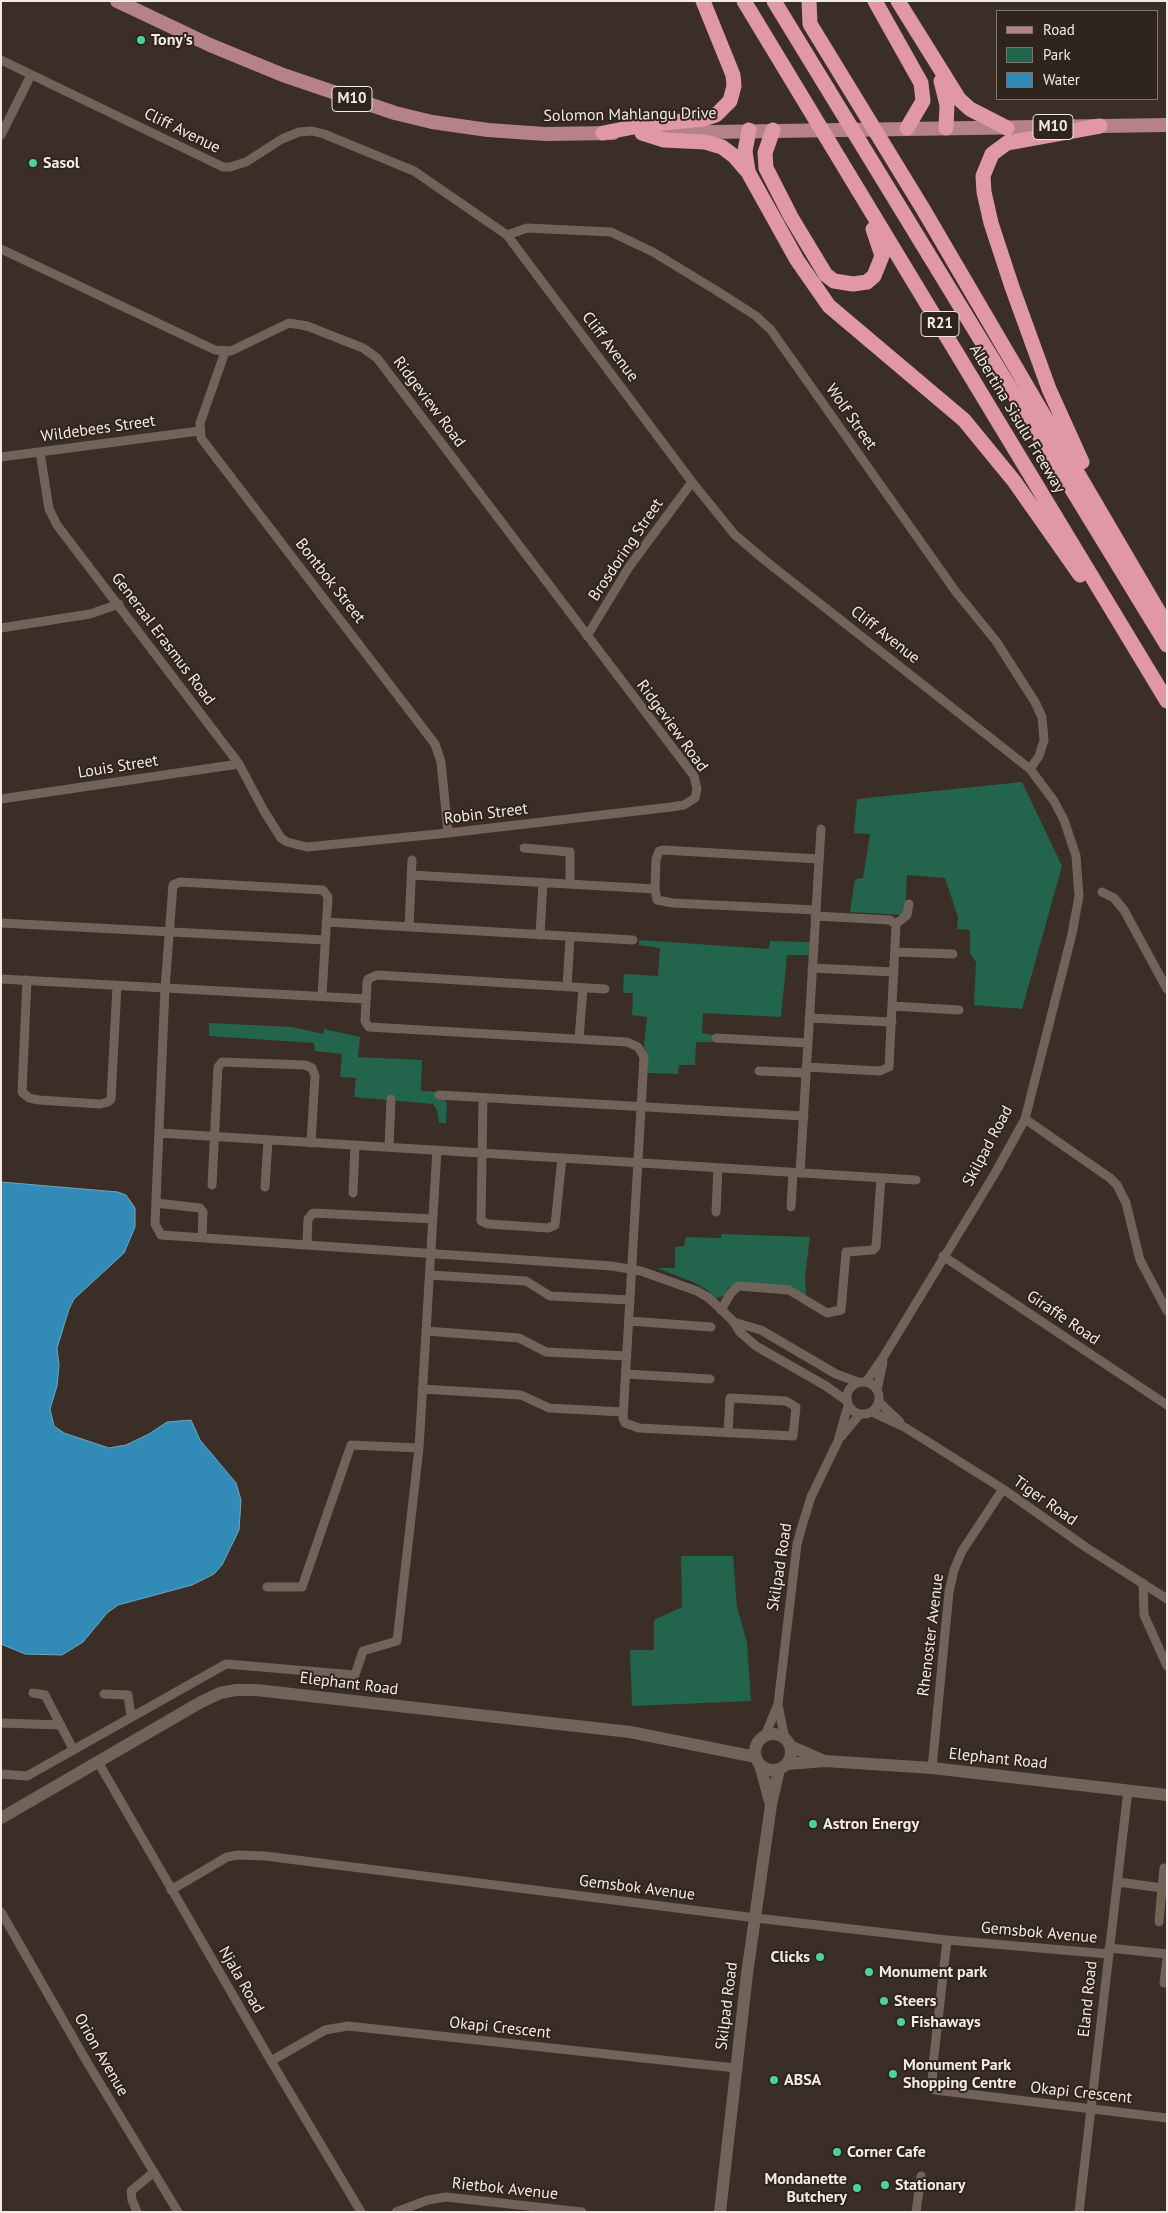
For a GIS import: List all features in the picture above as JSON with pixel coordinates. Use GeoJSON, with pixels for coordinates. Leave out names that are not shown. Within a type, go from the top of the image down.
{"type":"FeatureCollection","features":[{"type":"Feature","properties":{"kind":"highway"},"geometry":{"type":"LineString","coordinates":[[603,133],[704,119],[716,115],[730,101],[734,86],[733,75],[702,1]]}},
{"type":"Feature","properties":{"kind":"highway"},"geometry":{"type":"LineString","coordinates":[[736,1],[872,226],[879,242],[882,256],[878,270],[866,282],[859,284],[834,281],[820,269],[766,168],[765,153],[777,130]]}},
{"type":"Feature","properties":{"kind":"highway","name":"Albertina Sisulu Freeway"},"geometry":{"type":"LineString","coordinates":[[744,1],[1167,700]]}},
{"type":"Feature","properties":{"kind":"highway","name":"Albertina Sisulu Freeway"},"geometry":{"type":"LineString","coordinates":[[774,1],[1167,646]]}},
{"type":"Feature","properties":{"kind":"highway"},"geometry":{"type":"LineString","coordinates":[[809,1],[810,24],[923,209],[1165,622]]}},
{"type":"Feature","properties":{"kind":"highway"},"geometry":{"type":"LineString","coordinates":[[875,1],[917,76],[923,92],[920,109],[907,128]]}},
{"type":"Feature","properties":{"kind":"highway"},"geometry":{"type":"LineString","coordinates":[[898,1],[959,99],[970,109],[1007,128]]}},
{"type":"Feature","properties":{"kind":"highway"},"geometry":{"type":"LineString","coordinates":[[925,46],[946,98],[946,128]]}},
{"type":"Feature","properties":{"kind":"highway"},"geometry":{"type":"LineString","coordinates":[[1100,126],[1007,143],[996,149],[988,160],[983,176],[984,192],[1012,287],[1062,419],[1079,457],[1149,587],[1165,622]]}},
{"type":"Feature","properties":{"kind":"highway"},"geometry":{"type":"LineString","coordinates":[[748,172],[745,150],[749,130]]}},
{"type":"Feature","properties":{"kind":"highway"},"geometry":{"type":"LineString","coordinates":[[642,133],[664,140],[705,142],[722,147],[734,156],[748,172],[797,260],[830,306],[964,420],[1014,481],[1122,635],[1135,648]]}},
{"type":"Feature","properties":{"kind":"main road","name":"Solomon Mahlangu Drive"},"geometry":{"type":"LineString","coordinates":[[117,1],[210,45],[283,75],[395,113],[432,122],[488,130],[545,134],[1167,125]]}},
{"type":"Feature","properties":{"kind":"street","name":"Cliff Avenue"},"geometry":{"type":"LineString","coordinates":[[1,60],[223,167],[246,162],[282,139],[299,132],[312,131],[324,134],[414,172],[507,235],[725,524],[748,547],[1030,768],[1054,800],[1064,820],[1071,837],[1078,872]]}},
{"type":"Feature","properties":{"kind":"street"},"geometry":{"type":"LineString","coordinates":[[1,135],[31,75]]}},
{"type":"Feature","properties":{"kind":"street","name":"Wolf Street"},"geometry":{"type":"LineString","coordinates":[[507,235],[527,228],[611,232],[653,252],[709,286],[756,316],[770,330],[956,592],[996,641],[1035,702],[1043,723],[1044,740],[1039,756],[1030,768]]}},
{"type":"Feature","properties":{"kind":"street"},"geometry":{"type":"LineString","coordinates":[[1,249],[215,350],[225,352],[199,431]]}},
{"type":"Feature","properties":{"kind":"street","name":"Ridgeview Road"},"geometry":{"type":"LineString","coordinates":[[225,352],[238,348],[289,323],[308,326],[363,348],[377,358],[694,776],[697,789],[695,798]]}},
{"type":"Feature","properties":{"kind":"street","name":"Wildebees Street"},"geometry":{"type":"LineString","coordinates":[[1,457],[199,431]]}},
{"type":"Feature","properties":{"kind":"street","name":"Bontbok Street"},"geometry":{"type":"LineString","coordinates":[[199,431],[204,443],[435,744],[441,762],[448,833]]}},
{"type":"Feature","properties":{"kind":"street","name":"Generaal Erasmus Road"},"geometry":{"type":"LineString","coordinates":[[40,452],[47,501],[53,517],[239,764],[280,838]]}},
{"type":"Feature","properties":{"kind":"street","name":"Brosdoring Street"},"geometry":{"type":"LineString","coordinates":[[587,636],[629,567],[692,482]]}},
{"type":"Feature","properties":{"kind":"street"},"geometry":{"type":"LineString","coordinates":[[1,628],[90,614],[119,604]]}},
{"type":"Feature","properties":{"kind":"street","name":"Louis Street"},"geometry":{"type":"LineString","coordinates":[[1,799],[239,764]]}},
{"type":"Feature","properties":{"kind":"street","name":"Robin Street"},"geometry":{"type":"LineString","coordinates":[[280,838],[295,845],[307,847],[671,807],[684,805],[695,798]]}},
{"type":"Feature","properties":{"kind":"street"},"geometry":{"type":"LineString","coordinates":[[791,1208],[804,1116],[821,829]]}},
{"type":"Feature","properties":{"kind":"street"},"geometry":{"type":"LineString","coordinates":[[524,848],[570,852],[570,884]]}},
{"type":"Feature","properties":{"kind":"street"},"geometry":{"type":"LineString","coordinates":[[819,859],[659,851],[656,859],[655,889],[657,900],[662,902],[890,920],[896,924]]}},
{"type":"Feature","properties":{"kind":"street"},"geometry":{"type":"LineString","coordinates":[[409,927],[412,860]]}},
{"type":"Feature","properties":{"kind":"street","name":"Skilpad Road"},"geometry":{"type":"LineString","coordinates":[[862,1382],[884,1356],[943,1256],[994,1175],[1025,1119],[1077,916],[1078,872]]}},
{"type":"Feature","properties":{"kind":"street"},"geometry":{"type":"LineString","coordinates":[[411,875],[655,889]]}},
{"type":"Feature","properties":{"kind":"street"},"geometry":{"type":"LineString","coordinates":[[322,995],[328,897],[323,890],[180,882],[173,885],[171,888],[165,988],[155,1224],[161,1235],[307,1243],[632,1269],[689,1287],[709,1298],[733,1322],[740,1332],[756,1346],[826,1386],[860,1414],[872,1412],[879,1402],[877,1390],[862,1382],[836,1374],[761,1330],[733,1322]]}},
{"type":"Feature","properties":{"kind":"street"},"geometry":{"type":"LineString","coordinates":[[540,935],[543,882]]}},
{"type":"Feature","properties":{"kind":"street"},"geometry":{"type":"LineString","coordinates":[[1102,892],[1114,898],[1124,910],[1167,989]]}},
{"type":"Feature","properties":{"kind":"street"},"geometry":{"type":"LineString","coordinates":[[896,924],[907,915],[909,904]]}},
{"type":"Feature","properties":{"kind":"street"},"geometry":{"type":"LineString","coordinates":[[326,922],[632,940]]}},
{"type":"Feature","properties":{"kind":"street"},"geometry":{"type":"LineString","coordinates":[[1,923],[325,940]]}},
{"type":"Feature","properties":{"kind":"street"},"geometry":{"type":"LineString","coordinates":[[759,1071],[884,1071],[889,1067],[896,924]]}},
{"type":"Feature","properties":{"kind":"street"},"geometry":{"type":"LineString","coordinates":[[568,987],[570,937]]}},
{"type":"Feature","properties":{"kind":"street"},"geometry":{"type":"LineString","coordinates":[[896,952],[952,954]]}},
{"type":"Feature","properties":{"kind":"street"},"geometry":{"type":"LineString","coordinates":[[812,968],[894,972]]}},
{"type":"Feature","properties":{"kind":"street"},"geometry":{"type":"LineString","coordinates":[[605,989],[377,975],[368,979],[364,1021],[369,1027],[627,1042],[638,1046],[644,1057],[623,1412],[625,1423],[639,1428],[728,1433],[793,1436],[796,1407],[786,1401],[730,1398],[728,1433]]}},
{"type":"Feature","properties":{"kind":"street"},"geometry":{"type":"LineString","coordinates":[[1,979],[322,995],[366,999]]}},
{"type":"Feature","properties":{"kind":"street"},"geometry":{"type":"LineString","coordinates":[[27,980],[22,1092],[29,1098],[39,1100],[100,1104],[111,1099],[117,986]]}},
{"type":"Feature","properties":{"kind":"street"},"geometry":{"type":"LineString","coordinates":[[579,1039],[583,988]]}},
{"type":"Feature","properties":{"kind":"street"},"geometry":{"type":"LineString","coordinates":[[892,1006],[959,1010]]}},
{"type":"Feature","properties":{"kind":"street"},"geometry":{"type":"LineString","coordinates":[[809,1018],[892,1022]]}},
{"type":"Feature","properties":{"kind":"street"},"geometry":{"type":"LineString","coordinates":[[716,1038],[808,1043]]}},
{"type":"Feature","properties":{"kind":"street"},"geometry":{"type":"LineString","coordinates":[[212,1185],[218,1067],[222,1062],[305,1065],[312,1068],[315,1076],[311,1143]]}},
{"type":"Feature","properties":{"kind":"street"},"geometry":{"type":"LineString","coordinates":[[438,1095],[804,1116]]}},
{"type":"Feature","properties":{"kind":"street"},"geometry":{"type":"LineString","coordinates":[[389,1148],[391,1099]]}},
{"type":"Feature","properties":{"kind":"street"},"geometry":{"type":"LineString","coordinates":[[483,1099],[481,1221],[488,1224],[548,1228],[556,1225],[562,1158]]}},
{"type":"Feature","properties":{"kind":"street"},"geometry":{"type":"LineString","coordinates":[[1025,1119],[1110,1178],[1117,1185],[1126,1203],[1140,1260],[1167,1311]]}},
{"type":"Feature","properties":{"kind":"street"},"geometry":{"type":"LineString","coordinates":[[159,1133],[916,1180]]}},
{"type":"Feature","properties":{"kind":"street"},"geometry":{"type":"LineString","coordinates":[[266,1187],[268,1140]]}},
{"type":"Feature","properties":{"kind":"street"},"geometry":{"type":"LineString","coordinates":[[353,1193],[355,1145]]}},
{"type":"Feature","properties":{"kind":"street"},"geometry":{"type":"LineString","coordinates":[[1,1774],[27,1776],[226,1664],[355,1675],[363,1651],[395,1643],[398,1638],[419,1448],[437,1150]]}},
{"type":"Feature","properties":{"kind":"street"},"geometry":{"type":"LineString","coordinates":[[716,1212],[718,1168]]}},
{"type":"Feature","properties":{"kind":"street"},"geometry":{"type":"LineString","coordinates":[[720,1310],[738,1286],[789,1290],[827,1313],[841,1310],[846,1252],[873,1250],[876,1247],[881,1178]]}},
{"type":"Feature","properties":{"kind":"street"},"geometry":{"type":"LineString","coordinates":[[156,1203],[200,1208],[203,1212],[202,1238]]}},
{"type":"Feature","properties":{"kind":"street"},"geometry":{"type":"LineString","coordinates":[[307,1243],[308,1219],[313,1213],[433,1219]]}},
{"type":"Feature","properties":{"kind":"street","name":"Giraffe Road"},"geometry":{"type":"LineString","coordinates":[[943,1256],[1167,1405]]}},
{"type":"Feature","properties":{"kind":"street"},"geometry":{"type":"LineString","coordinates":[[430,1275],[526,1281],[550,1296],[630,1300]]}},
{"type":"Feature","properties":{"kind":"street"},"geometry":{"type":"LineString","coordinates":[[629,1321],[711,1327]]}},
{"type":"Feature","properties":{"kind":"street"},"geometry":{"type":"LineString","coordinates":[[426,1331],[519,1338],[546,1352],[627,1356]]}},
{"type":"Feature","properties":{"kind":"street","name":"Skilpad Road"},"geometry":{"type":"LineString","coordinates":[[877,1390],[884,1356]]}},
{"type":"Feature","properties":{"kind":"street"},"geometry":{"type":"LineString","coordinates":[[626,1374],[710,1379]]}},
{"type":"Feature","properties":{"kind":"street"},"geometry":{"type":"LineString","coordinates":[[848,1404],[848,1392],[862,1382]]}},
{"type":"Feature","properties":{"kind":"street"},"geometry":{"type":"LineString","coordinates":[[422,1389],[520,1395],[549,1408],[623,1412]]}},
{"type":"Feature","properties":{"kind":"street","name":"Tiger Road"},"geometry":{"type":"LineString","coordinates":[[879,1402],[906,1428]]}},
{"type":"Feature","properties":{"kind":"street","name":"Skilpad Road"},"geometry":{"type":"LineString","coordinates":[[761,1740],[778,1704],[797,1544],[810,1497],[838,1441],[848,1404]]}},
{"type":"Feature","properties":{"kind":"street","name":"Tiger Road"},"geometry":{"type":"LineString","coordinates":[[872,1412],[906,1428],[1003,1489],[1167,1599]]}},
{"type":"Feature","properties":{"kind":"street","name":"Skilpad Road"},"geometry":{"type":"LineString","coordinates":[[838,1441],[860,1414]]}},
{"type":"Feature","properties":{"kind":"street"},"geometry":{"type":"LineString","coordinates":[[267,1587],[302,1587],[351,1445],[419,1448]]}},
{"type":"Feature","properties":{"kind":"street","name":"Rhenoster Avenue"},"geometry":{"type":"LineString","coordinates":[[932,1768],[950,1592],[954,1570],[962,1551],[1003,1489]]}},
{"type":"Feature","properties":{"kind":"street"},"geometry":{"type":"LineString","coordinates":[[1143,1583],[1144,1615],[1167,1666]]}},
{"type":"Feature","properties":{"kind":"street","name":"Elephant Road"},"geometry":{"type":"LineString","coordinates":[[1,1818],[201,1702],[220,1693],[236,1690],[256,1690],[630,1732],[724,1750],[758,1761]]}},
{"type":"Feature","properties":{"kind":"street"},"geometry":{"type":"LineString","coordinates":[[33,1693],[45,1695],[73,1749]]}},
{"type":"Feature","properties":{"kind":"street"},"geometry":{"type":"LineString","coordinates":[[104,1694],[123,1693],[128,1695],[131,1716]]}},
{"type":"Feature","properties":{"kind":"street","name":"Skilpad Road"},"geometry":{"type":"LineString","coordinates":[[778,1704],[787,1743]]}},
{"type":"Feature","properties":{"kind":"street"},"geometry":{"type":"LineString","coordinates":[[1,1723],[61,1725]]}},
{"type":"Feature","properties":{"kind":"street"},"geometry":{"type":"LineString","coordinates":[[776,1735],[787,1743],[791,1752],[783,1766],[769,1770],[758,1761],[761,1740],[776,1735]]}},
{"type":"Feature","properties":{"kind":"street","name":"Elephant Road"},"geometry":{"type":"LineString","coordinates":[[724,1750],[761,1740]]}},
{"type":"Feature","properties":{"kind":"street","name":"Elephant Road"},"geometry":{"type":"LineString","coordinates":[[787,1743],[825,1761]]}},
{"type":"Feature","properties":{"kind":"street","name":"Skilpad Road"},"geometry":{"type":"LineString","coordinates":[[758,1761],[771,1805]]}},
{"type":"Feature","properties":{"kind":"street","name":"Elephant Road"},"geometry":{"type":"LineString","coordinates":[[783,1766],[825,1761],[932,1768],[1167,1795]]}},
{"type":"Feature","properties":{"kind":"street","name":"Njala Road"},"geometry":{"type":"LineString","coordinates":[[98,1762],[171,1890],[361,2212]]}},
{"type":"Feature","properties":{"kind":"street","name":"Skilpad Road"},"geometry":{"type":"LineString","coordinates":[[720,2212],[735,2068],[771,1805],[783,1766]]}},
{"type":"Feature","properties":{"kind":"street","name":"Eland Road"},"geometry":{"type":"LineString","coordinates":[[1078,2212],[1128,1790]]}},
{"type":"Feature","properties":{"kind":"street","name":"Gemsbok Avenue"},"geometry":{"type":"LineString","coordinates":[[171,1890],[227,1857],[251,1855],[947,1940],[1167,1954]]}},
{"type":"Feature","properties":{"kind":"street"},"geometry":{"type":"LineString","coordinates":[[1159,1922],[1164,1868]]}},
{"type":"Feature","properties":{"kind":"street"},"geometry":{"type":"LineString","coordinates":[[1118,1882],[1162,1888]]}},
{"type":"Feature","properties":{"kind":"street","name":"Orion Avenue"},"geometry":{"type":"LineString","coordinates":[[1,1912],[178,2212]]}},
{"type":"Feature","properties":{"kind":"street","name":"Okapi Crescent"},"geometry":{"type":"LineString","coordinates":[[947,1940],[934,2056],[934,2089],[947,2093],[1167,2118]]}},
{"type":"Feature","properties":{"kind":"street"},"geometry":{"type":"LineString","coordinates":[[1164,1983],[1167,1958]]}},
{"type":"Feature","properties":{"kind":"street","name":"Okapi Crescent"},"geometry":{"type":"LineString","coordinates":[[271,2061],[325,2030],[348,2026],[735,2068]]}},
{"type":"Feature","properties":{"kind":"street"},"geometry":{"type":"LineString","coordinates":[[137,2212],[132,2200],[131,2191],[154,2172]]}},
{"type":"Feature","properties":{"kind":"street"},"geometry":{"type":"LineString","coordinates":[[916,2212],[921,2176]]}},
{"type":"Feature","properties":{"kind":"street","name":"Rietbok Avenue"},"geometry":{"type":"LineString","coordinates":[[396,2212],[428,2200],[446,2197],[582,2212]]}},
{"type":"Feature","properties":{"kind":"green space"},"geometry":{"type":"Polygon","coordinates":[[[1022,782],[1062,866],[1022,1009],[974,1005],[976,962],[970,953],[970,930],[957,929],[958,917],[945,878],[907,875],[905,911],[903,915],[850,912],[855,879],[863,878],[870,834],[854,833],[857,799],[1022,782]]]}},
{"type":"Feature","properties":{"kind":"green space"},"geometry":{"type":"Polygon","coordinates":[[[639,940],[769,949],[770,941],[810,942],[810,955],[787,955],[781,1017],[703,1013],[702,1033],[713,1035],[712,1042],[696,1042],[695,1065],[679,1065],[678,1074],[648,1073],[648,1056],[644,1046],[647,1017],[632,1015],[633,993],[623,993],[624,974],[658,976],[660,948],[639,945],[639,940]]]}},
{"type":"Feature","properties":{"kind":"green space"},"geometry":{"type":"Polygon","coordinates":[[[209,1023],[293,1027],[323,1034],[324,1029],[360,1037],[358,1057],[422,1060],[421,1091],[439,1092],[447,1103],[446,1123],[439,1123],[437,1110],[433,1104],[354,1097],[356,1078],[340,1077],[342,1054],[315,1051],[314,1043],[209,1036],[209,1023]]]}},
{"type":"Feature","properties":{"kind":"green space"},"geometry":{"type":"Polygon","coordinates":[[[721,1234],[810,1237],[805,1277],[806,1295],[738,1283],[728,1288],[725,1296],[716,1298],[706,1289],[693,1282],[657,1268],[675,1268],[675,1247],[684,1246],[686,1237],[721,1238],[721,1234]]]}},
{"type":"Feature","properties":{"kind":"green space"},"geometry":{"type":"Polygon","coordinates":[[[681,1556],[733,1556],[737,1607],[747,1643],[751,1701],[632,1706],[630,1650],[654,1650],[654,1620],[682,1607],[681,1556]]]}},
{"type":"Feature","properties":{"kind":"water"},"geometry":{"type":"Polygon","coordinates":[[[1,1182],[118,1192],[126,1195],[135,1208],[135,1227],[124,1253],[74,1299],[69,1309],[57,1348],[59,1365],[57,1386],[50,1409],[54,1426],[64,1433],[109,1448],[126,1445],[149,1434],[167,1422],[191,1420],[200,1440],[236,1483],[241,1500],[239,1530],[222,1565],[214,1574],[192,1585],[118,1605],[107,1613],[83,1642],[62,1655],[25,1654],[1,1644],[1,1182]]]}},
{"type":"Feature","properties":{"kind":"place","name":"Tony's"},"geometry":{"type":"Point","coordinates":[141,40]}},
{"type":"Feature","properties":{"kind":"place","name":"Sasol"},"geometry":{"type":"Point","coordinates":[33,163]}},
{"type":"Feature","properties":{"kind":"place","name":"Astron Energy"},"geometry":{"type":"Point","coordinates":[813,1824]}},
{"type":"Feature","properties":{"kind":"place","name":"Clicks"},"geometry":{"type":"Point","coordinates":[820,1957]}},
{"type":"Feature","properties":{"kind":"place","name":"Monument park"},"geometry":{"type":"Point","coordinates":[869,1972]}},
{"type":"Feature","properties":{"kind":"place","name":"Steers"},"geometry":{"type":"Point","coordinates":[884,2001]}},
{"type":"Feature","properties":{"kind":"place","name":"Fishaways"},"geometry":{"type":"Point","coordinates":[901,2022]}},
{"type":"Feature","properties":{"kind":"place","name":"Monument Park Shopping Centre"},"geometry":{"type":"Point","coordinates":[893,2074]}},
{"type":"Feature","properties":{"kind":"place","name":"ABSA"},"geometry":{"type":"Point","coordinates":[774,2080]}},
{"type":"Feature","properties":{"kind":"place","name":"Corner Cafe"},"geometry":{"type":"Point","coordinates":[837,2152]}},
{"type":"Feature","properties":{"kind":"place","name":"Stationary"},"geometry":{"type":"Point","coordinates":[885,2185]}},
{"type":"Feature","properties":{"kind":"place","name":"Mondanette Butchery"},"geometry":{"type":"Point","coordinates":[857,2188]}}]}
